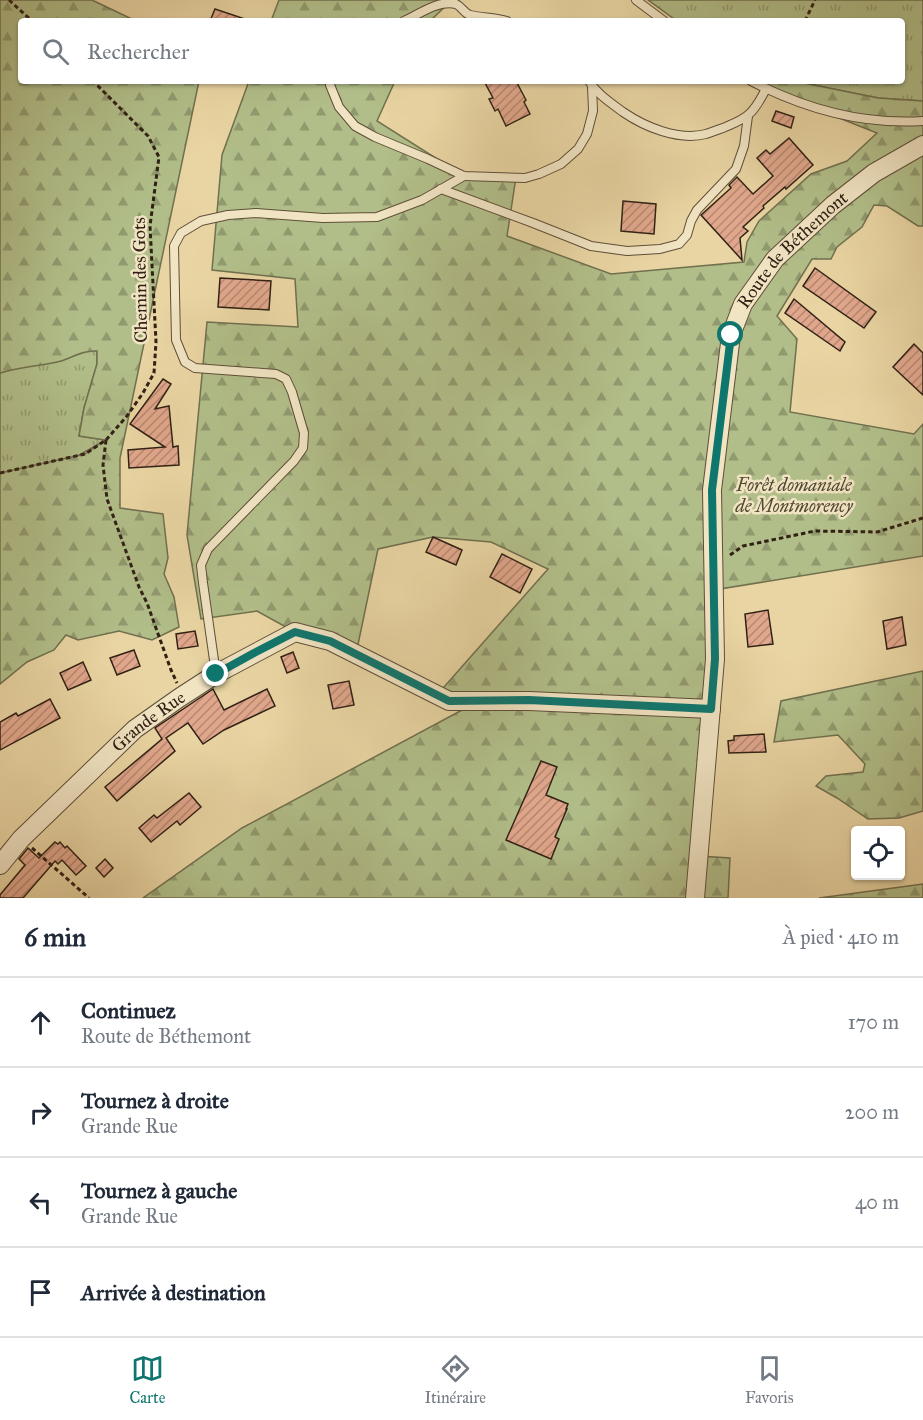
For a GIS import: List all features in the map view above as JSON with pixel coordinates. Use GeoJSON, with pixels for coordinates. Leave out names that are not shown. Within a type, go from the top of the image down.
{"type":"FeatureCollection","features":[{"type":"Feature","properties":{"kind":"street","name":"Route de Béthemont"},"geometry":{"type":"LineString","coordinates":[[695,898],[715,659],[712,490],[731,335],[743,304],[775,259],[833,205],[873,173],[923,145]]}},
{"type":"Feature","properties":{"kind":"street","name":"Grande Rue"},"geometry":{"type":"LineString","coordinates":[[0,866],[21,839],[135,729],[216,674],[295,632],[330,641],[449,701],[529,700],[711,709]]}},
{"type":"Feature","properties":{"kind":"lane"},"geometry":{"type":"LineString","coordinates":[[636,0],[660,18]]}},
{"type":"Feature","properties":{"kind":"lane"},"geometry":{"type":"LineString","coordinates":[[409,18],[441,2],[456,4],[467,15],[500,18]]}},
{"type":"Feature","properties":{"kind":"lane"},"geometry":{"type":"LineString","coordinates":[[330,84],[339,107],[355,126],[375,137],[464,176],[525,178],[561,164],[578,149],[587,134],[593,111],[591,84]]}},
{"type":"Feature","properties":{"kind":"lane"},"geometry":{"type":"LineString","coordinates":[[592,84],[608,101],[635,120],[655,129],[682,135],[704,135],[734,124],[748,116],[766,89]]}},
{"type":"Feature","properties":{"kind":"lane"},"geometry":{"type":"LineString","coordinates":[[757,84],[833,114],[898,123],[923,122]]}},
{"type":"Feature","properties":{"kind":"lane"},"geometry":{"type":"LineString","coordinates":[[441,189],[591,246],[627,251],[660,249],[679,244],[687,235],[697,210],[736,169],[744,146],[748,116]]}},
{"type":"Feature","properties":{"kind":"lane"},"geometry":{"type":"LineString","coordinates":[[216,674],[201,565],[208,549],[294,461],[303,448],[304,433],[286,379],[276,374],[195,369],[185,362],[176,340],[174,246],[181,233],[201,221],[228,215],[256,213],[322,218],[377,217],[422,200],[464,176]]}},
{"type":"Feature","properties":{"kind":"path"},"geometry":{"type":"LineString","coordinates":[[9,0],[29,18]]}},
{"type":"Feature","properties":{"kind":"path"},"geometry":{"type":"LineString","coordinates":[[806,18],[815,0]]}},
{"type":"Feature","properties":{"kind":"path","name":"Chemin des Gots"},"geometry":{"type":"LineString","coordinates":[[0,473],[85,454],[106,440],[127,416],[154,373],[156,342],[150,226],[159,157],[148,136],[96,84]]}},
{"type":"Feature","properties":{"kind":"path"},"geometry":{"type":"LineString","coordinates":[[106,440],[103,465],[107,499],[171,670],[183,695]]}},
{"type":"Feature","properties":{"kind":"path"},"geometry":{"type":"LineString","coordinates":[[713,566],[744,546],[815,531],[877,532],[923,518]]}},
{"type":"Feature","properties":{"kind":"path"},"geometry":{"type":"LineString","coordinates":[[21,839],[89,898]]}},
{"type":"Feature","properties":{"kind":"green space"},"geometry":{"type":"Polygon","coordinates":[[[0,0],[92,0],[130,18],[18,18],[18,84],[198,84],[120,458],[120,508],[163,514],[168,558],[164,574],[174,597],[179,627],[152,640],[119,631],[78,640],[66,635],[54,650],[27,662],[0,684],[0,473],[85,454],[105,440],[79,436],[84,408],[97,364],[97,351],[0,373],[0,0]]]}},
{"type":"Feature","properties":{"kind":"green space"},"geometry":{"type":"Polygon","coordinates":[[[279,0],[452,0],[433,18],[272,18],[279,0]]]}},
{"type":"Feature","properties":{"kind":"green space"},"geometry":{"type":"Polygon","coordinates":[[[648,0],[923,0],[923,101],[878,98],[809,84],[905,84],[905,18],[673,18],[648,0]]]}},
{"type":"Feature","properties":{"kind":"green space","name":"Forêt domaniale de Montmorency"},"geometry":{"type":"Polygon","coordinates":[[[248,84],[394,84],[377,121],[464,176],[516,177],[507,236],[611,274],[744,262],[747,242],[759,221],[811,174],[847,161],[877,133],[757,84],[809,84],[878,98],[923,101],[923,226],[918,226],[887,206],[874,205],[862,227],[837,247],[831,259],[812,259],[777,316],[797,339],[790,412],[914,434],[923,424],[923,556],[714,590],[699,856],[730,858],[728,898],[143,898],[242,828],[477,702],[437,695],[548,569],[491,542],[433,537],[378,549],[356,654],[295,632],[257,611],[201,619],[187,535],[207,322],[298,327],[295,279],[212,270],[222,155],[248,84]]]}},
{"type":"Feature","properties":{"kind":"green space"},"geometry":{"type":"Polygon","coordinates":[[[90,350],[97,351],[97,364],[84,408],[79,436],[106,440],[74,458],[0,474],[0,373],[60,361],[90,350]]]}},
{"type":"Feature","properties":{"kind":"green space"},"geometry":{"type":"Polygon","coordinates":[[[923,671],[923,811],[899,818],[868,819],[816,786],[826,776],[863,772],[865,764],[838,735],[774,742],[781,701],[923,671]]]}},
{"type":"Feature","properties":{"kind":"green space"},"geometry":{"type":"Polygon","coordinates":[[[923,884],[923,898],[819,898],[923,884]]]}},
{"type":"Feature","properties":{"kind":"building"},"geometry":{"type":"Polygon","coordinates":[[[215,9],[242,18],[211,18],[215,9]]]}},
{"type":"Feature","properties":{"kind":"building"},"geometry":{"type":"Polygon","coordinates":[[[486,84],[518,84],[530,114],[506,126],[498,109],[495,111],[489,99],[493,98],[486,84]]]}},
{"type":"Feature","properties":{"kind":"building"},"geometry":{"type":"Polygon","coordinates":[[[776,111],[794,117],[791,128],[772,121],[776,111]]]}},
{"type":"Feature","properties":{"kind":"building"},"geometry":{"type":"Polygon","coordinates":[[[789,138],[813,165],[763,206],[764,208],[743,227],[748,231],[740,238],[742,260],[701,215],[731,188],[729,185],[737,177],[753,194],[773,176],[757,158],[766,150],[770,154],[789,138]]]}},
{"type":"Feature","properties":{"kind":"building"},"geometry":{"type":"Polygon","coordinates":[[[623,201],[656,204],[654,234],[621,231],[623,201]]]}},
{"type":"Feature","properties":{"kind":"building"},"geometry":{"type":"Polygon","coordinates":[[[815,268],[876,312],[864,328],[803,286],[815,268]]]}},
{"type":"Feature","properties":{"kind":"building"},"geometry":{"type":"Polygon","coordinates":[[[220,278],[271,281],[269,310],[218,307],[220,278]]]}},
{"type":"Feature","properties":{"kind":"building"},"geometry":{"type":"Polygon","coordinates":[[[794,299],[845,342],[840,351],[785,313],[794,299]]]}},
{"type":"Feature","properties":{"kind":"building"},"geometry":{"type":"Polygon","coordinates":[[[914,344],[923,353],[923,395],[893,367],[914,344]]]}},
{"type":"Feature","properties":{"kind":"building"},"geometry":{"type":"Polygon","coordinates":[[[163,379],[171,384],[155,409],[169,406],[173,447],[178,446],[179,465],[129,468],[128,450],[165,447],[130,424],[163,379]]]}},
{"type":"Feature","properties":{"kind":"building"},"geometry":{"type":"Polygon","coordinates":[[[433,537],[462,550],[456,565],[426,552],[433,537]]]}},
{"type":"Feature","properties":{"kind":"building"},"geometry":{"type":"Polygon","coordinates":[[[502,554],[532,569],[520,593],[490,577],[502,554]]]}},
{"type":"Feature","properties":{"kind":"building"},"geometry":{"type":"Polygon","coordinates":[[[768,610],[773,644],[748,647],[745,614],[768,610]]]}},
{"type":"Feature","properties":{"kind":"building"},"geometry":{"type":"Polygon","coordinates":[[[902,617],[906,645],[887,649],[883,621],[902,617]]]}},
{"type":"Feature","properties":{"kind":"building"},"geometry":{"type":"Polygon","coordinates":[[[195,631],[198,646],[178,649],[176,634],[195,631]]]}},
{"type":"Feature","properties":{"kind":"building"},"geometry":{"type":"Polygon","coordinates":[[[134,650],[140,666],[117,675],[110,658],[134,650]]]}},
{"type":"Feature","properties":{"kind":"building"},"geometry":{"type":"Polygon","coordinates":[[[293,652],[299,668],[287,673],[281,657],[293,652]]]}},
{"type":"Feature","properties":{"kind":"building"},"geometry":{"type":"Polygon","coordinates":[[[83,662],[91,680],[68,690],[60,673],[83,662]]]}},
{"type":"Feature","properties":{"kind":"building"},"geometry":{"type":"Polygon","coordinates":[[[349,681],[354,705],[333,709],[328,685],[349,681]]]}},
{"type":"Feature","properties":{"kind":"building"},"geometry":{"type":"Polygon","coordinates":[[[213,689],[224,710],[267,689],[275,706],[224,730],[203,744],[188,723],[166,738],[175,751],[117,801],[105,787],[162,739],[155,728],[213,689]]]}},
{"type":"Feature","properties":{"kind":"building"},"geometry":{"type":"Polygon","coordinates":[[[50,699],[60,718],[0,750],[0,722],[16,713],[18,716],[50,699]]]}},
{"type":"Feature","properties":{"kind":"building"},"geometry":{"type":"Polygon","coordinates":[[[764,734],[766,752],[729,753],[728,741],[734,740],[734,736],[764,734]]]}},
{"type":"Feature","properties":{"kind":"building"},"geometry":{"type":"Polygon","coordinates":[[[541,761],[557,767],[546,795],[568,804],[555,837],[559,839],[551,859],[506,840],[541,761]]]}},
{"type":"Feature","properties":{"kind":"building"},"geometry":{"type":"Polygon","coordinates":[[[189,793],[201,807],[180,825],[177,821],[151,842],[139,828],[154,815],[157,818],[189,793]]]}},
{"type":"Feature","properties":{"kind":"building"},"geometry":{"type":"Polygon","coordinates":[[[55,842],[58,844],[60,842],[65,848],[67,846],[86,866],[76,875],[62,860],[58,864],[55,861],[23,898],[0,898],[0,895],[25,865],[19,859],[28,848],[39,858],[55,842]]]}},
{"type":"Feature","properties":{"kind":"building"},"geometry":{"type":"Polygon","coordinates":[[[105,859],[113,868],[104,877],[96,868],[105,859]]]}},
{"type":"Feature","properties":{"kind":"route"},"geometry":{"type":"LineString","coordinates":[[216,674],[295,632],[330,641],[449,701],[529,700],[711,709],[715,659],[712,490],[731,335]]}}]}
